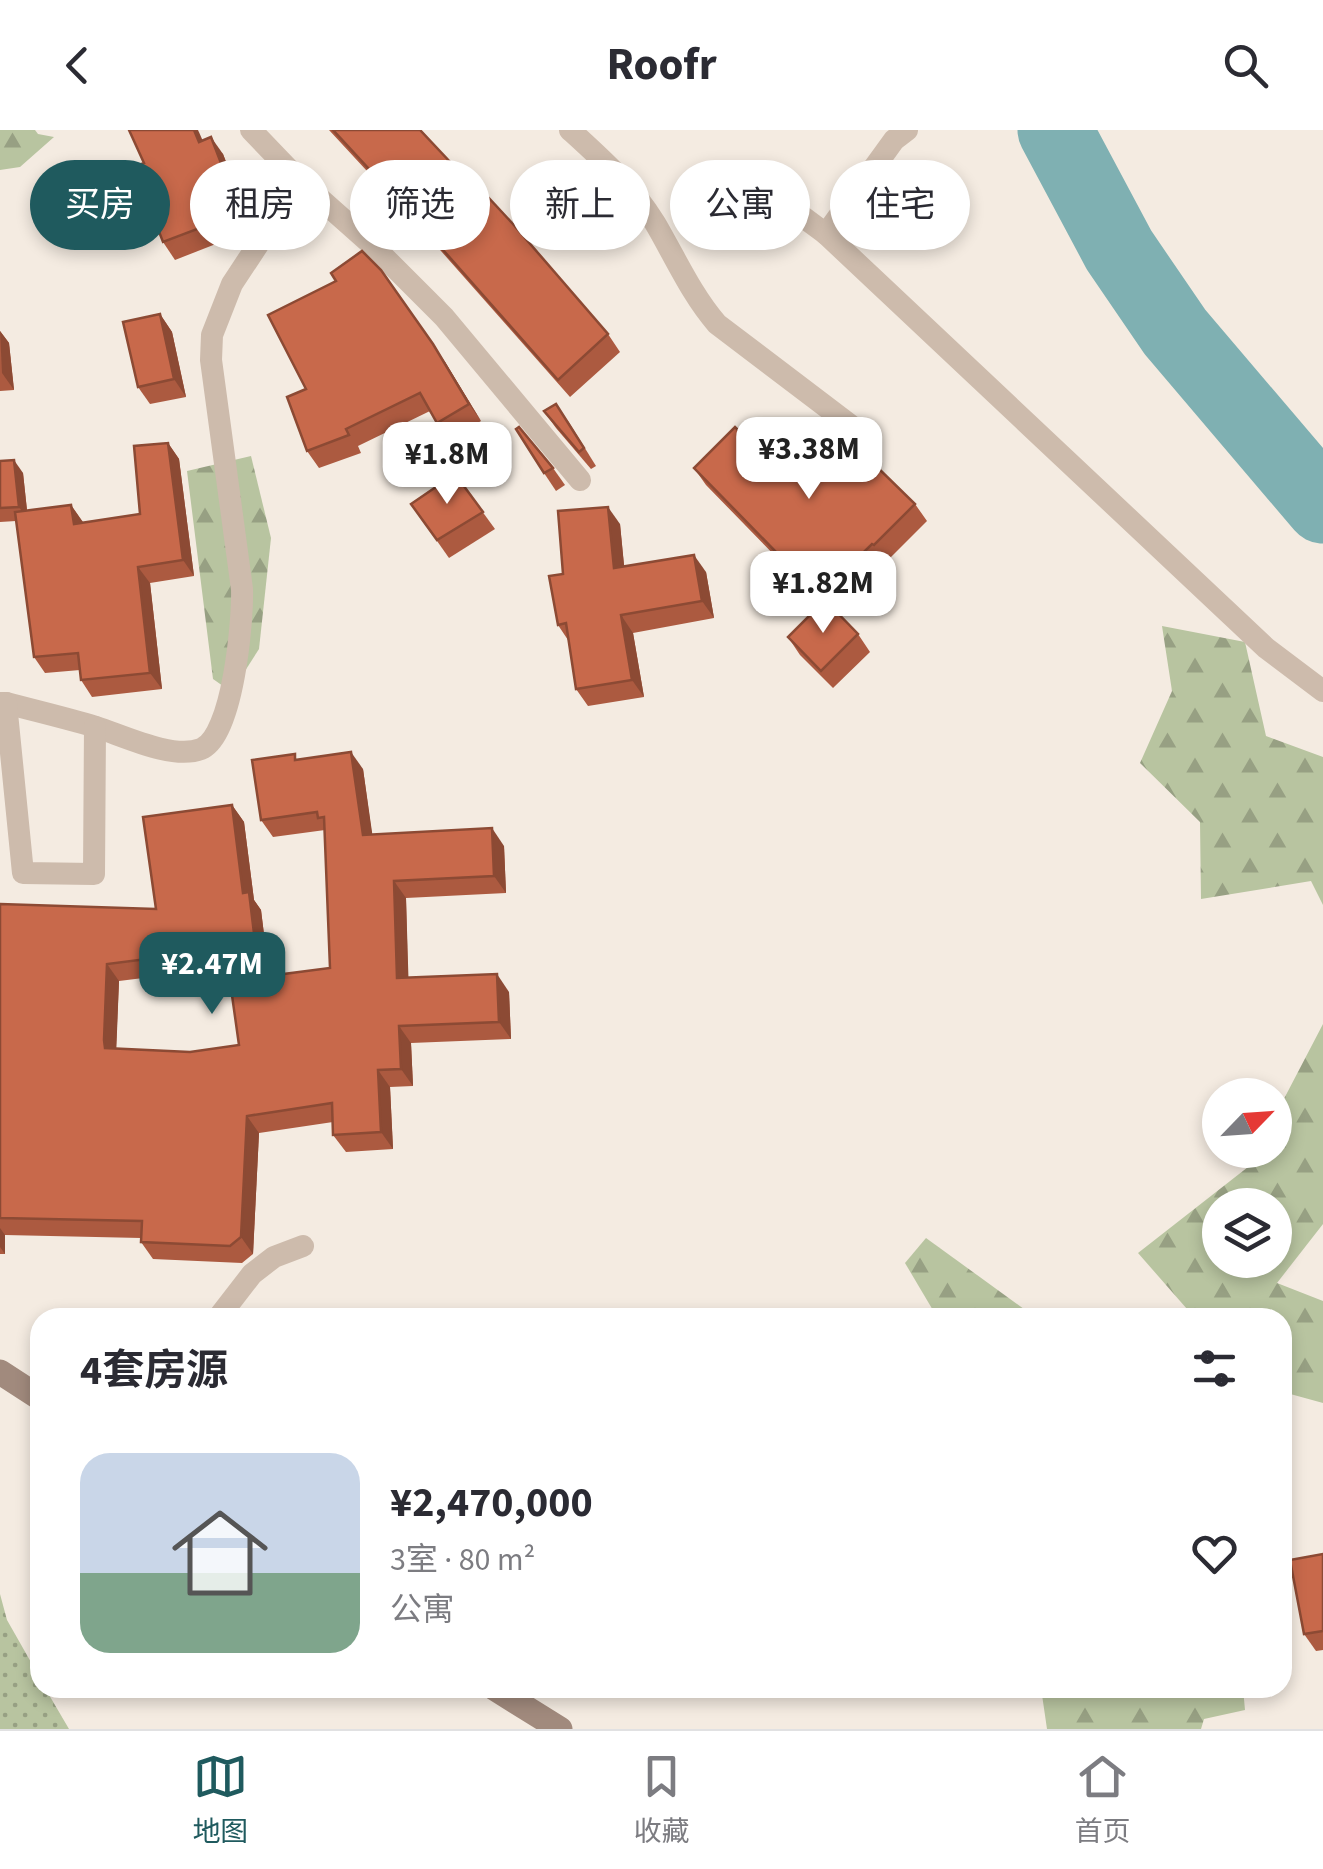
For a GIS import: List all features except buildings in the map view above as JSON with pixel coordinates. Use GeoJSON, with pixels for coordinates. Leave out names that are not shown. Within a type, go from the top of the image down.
{"type":"FeatureCollection","features":[{"type":"Feature","properties":{"kind":"main road"},"geometry":{"type":"LineString","coordinates":[[0,1372],[30,1392]]}},
{"type":"Feature","properties":{"kind":"main road"},"geometry":{"type":"LineString","coordinates":[[510,1698],[560,1729]]}},
{"type":"Feature","properties":{"kind":"lane"},"geometry":{"type":"LineString","coordinates":[[251,130],[280,160]]}},
{"type":"Feature","properties":{"kind":"lane"},"geometry":{"type":"LineString","coordinates":[[570,130],[626,182],[717,324],[862,434]]}},
{"type":"Feature","properties":{"kind":"lane"},"geometry":{"type":"LineString","coordinates":[[826,234],[901,135]]}},
{"type":"Feature","properties":{"kind":"lane"},"geometry":{"type":"LineString","coordinates":[[330,208],[444,317],[580,480]]}},
{"type":"Feature","properties":{"kind":"lane"},"geometry":{"type":"LineString","coordinates":[[810,222],[1266,648],[1323,691]]}},
{"type":"Feature","properties":{"kind":"lane"},"geometry":{"type":"LineString","coordinates":[[95,727],[94,874],[23,873],[3,703],[95,727],[148,745],[184,752],[203,748],[223,723],[242,600],[211,360],[212,335],[232,284],[254,250]]}},
{"type":"Feature","properties":{"kind":"lane"},"geometry":{"type":"LineString","coordinates":[[226,1308],[252,1274],[274,1257],[303,1246]]}},
{"type":"Feature","properties":{"kind":"green space"},"geometry":{"type":"Polygon","coordinates":[[[0,130],[35,130],[54,137],[20,167],[0,170],[0,130]]]}},
{"type":"Feature","properties":{"kind":"green space"},"geometry":{"type":"Polygon","coordinates":[[[251,456],[271,538],[259,649],[236,685],[223,686],[213,679],[187,471],[251,456]]]}},
{"type":"Feature","properties":{"kind":"green space"},"geometry":{"type":"Polygon","coordinates":[[[1162,626],[1245,642],[1266,736],[1323,757],[1323,905],[1311,881],[1201,899],[1200,822],[1140,763],[1172,691],[1162,626]]]}},
{"type":"Feature","properties":{"kind":"green space"},"geometry":{"type":"Polygon","coordinates":[[[1323,1024],[1323,1224],[1292,1264],[1292,1188],[1221,1188],[1247,1168],[1292,1168],[1292,1083],[1323,1024]]]}},
{"type":"Feature","properties":{"kind":"green space"},"geometry":{"type":"Polygon","coordinates":[[[1202,1203],[1202,1278],[1281,1278],[1277,1283],[1323,1301],[1323,1403],[1292,1394],[1292,1308],[1186,1308],[1138,1253],[1202,1203]]]}},
{"type":"Feature","properties":{"kind":"green space"},"geometry":{"type":"Polygon","coordinates":[[[926,1238],[1023,1308],[932,1308],[905,1263],[926,1238]]]}},
{"type":"Feature","properties":{"kind":"green space"},"geometry":{"type":"Polygon","coordinates":[[[0,1594],[7,1620],[30,1660],[30,1698],[51,1698],[69,1729],[0,1729],[0,1594]]]}},
{"type":"Feature","properties":{"kind":"green space"},"geometry":{"type":"Polygon","coordinates":[[[1042,1698],[1244,1698],[1245,1710],[1204,1719],[1201,1729],[1047,1729],[1042,1698]]]}},
{"type":"Feature","properties":{"kind":"waterway"},"geometry":{"type":"LineString","coordinates":[[1055,130],[1119,250],[1175,332],[1323,506]]}}]}
